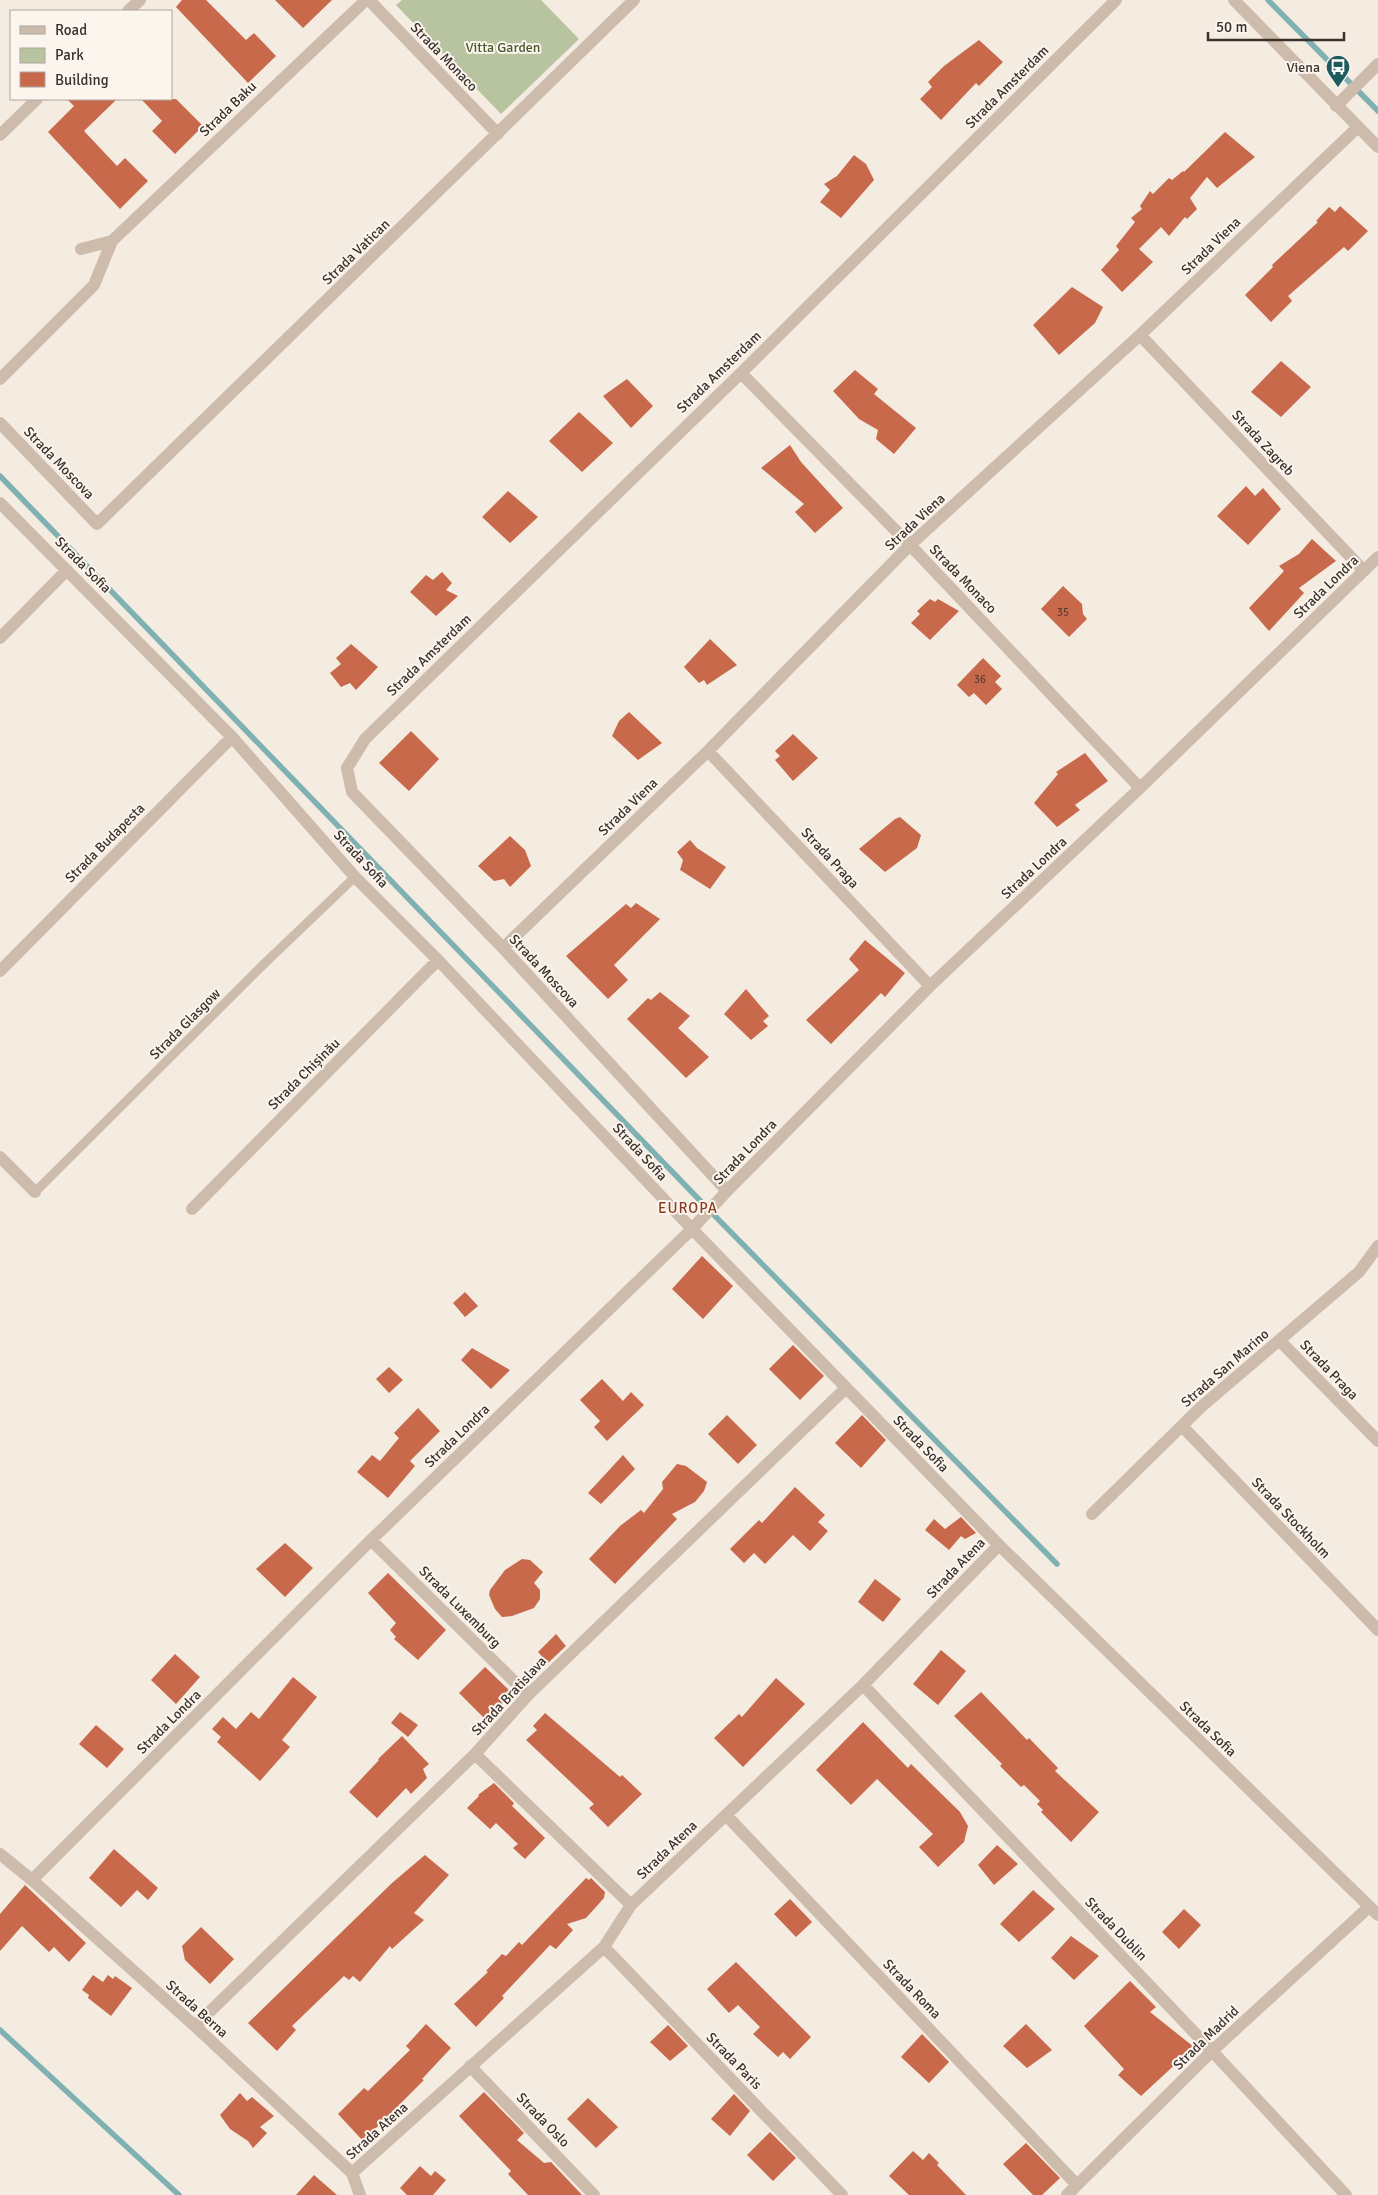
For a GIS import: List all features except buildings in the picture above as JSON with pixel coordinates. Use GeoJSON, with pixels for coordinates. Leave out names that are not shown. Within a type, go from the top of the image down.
{"type":"FeatureCollection","features":[{"type":"Feature","properties":{"kind":"street"},"geometry":{"type":"LineString","coordinates":[[129,10],[140,0]]}},
{"type":"Feature","properties":{"kind":"street","name":"Strada Monaco"},"geometry":{"type":"LineString","coordinates":[[367,0],[498,134]]}},
{"type":"Feature","properties":{"kind":"street","name":"Strada Baku"},"geometry":{"type":"LineString","coordinates":[[0,379],[94,285],[112,242],[367,0]]}},
{"type":"Feature","properties":{"kind":"street","name":"Strada Vatican"},"geometry":{"type":"LineString","coordinates":[[97,524],[634,0]]}},
{"type":"Feature","properties":{"kind":"street","name":"Strada Amsterdam"},"geometry":{"type":"LineString","coordinates":[[347,768],[365,739],[741,373],[1116,0]]}},
{"type":"Feature","properties":{"kind":"street"},"geometry":{"type":"LineString","coordinates":[[1234,0],[1378,148]]}},
{"type":"Feature","properties":{"kind":"street"},"geometry":{"type":"LineString","coordinates":[[1336,106],[1378,64]]}},
{"type":"Feature","properties":{"kind":"street"},"geometry":{"type":"LineString","coordinates":[[0,134],[36,100]]}},
{"type":"Feature","properties":{"kind":"street","name":"Strada Viena"},"geometry":{"type":"LineString","coordinates":[[503,948],[708,751],[910,545],[1140,335],[1358,127]]}},
{"type":"Feature","properties":{"kind":"street"},"geometry":{"type":"LineString","coordinates":[[82,249],[112,242]]}},
{"type":"Feature","properties":{"kind":"street","name":"Strada Zagreb"},"geometry":{"type":"LineString","coordinates":[[1140,335],[1364,572]]}},
{"type":"Feature","properties":{"kind":"street","name":"Strada Monaco"},"geometry":{"type":"LineString","coordinates":[[741,373],[910,545],[1140,788]]}},
{"type":"Feature","properties":{"kind":"street","name":"Strada Moscova"},"geometry":{"type":"LineString","coordinates":[[0,423],[97,524]]}},
{"type":"Feature","properties":{"kind":"street","name":"Strada Sofia"},"geometry":{"type":"LineString","coordinates":[[0,503],[232,737],[355,877],[438,960],[692,1229],[999,1545],[1374,1911]]}},
{"type":"Feature","properties":{"kind":"street","name":"Strada Londra"},"geometry":{"type":"LineString","coordinates":[[32,1880],[372,1540],[692,1229],[727,1191],[930,986],[1140,788],[1378,557]]}},
{"type":"Feature","properties":{"kind":"street"},"geometry":{"type":"LineString","coordinates":[[0,638],[67,570]]}},
{"type":"Feature","properties":{"kind":"street","name":"Strada Budapesta"},"geometry":{"type":"LineString","coordinates":[[0,971],[232,737]]}},
{"type":"Feature","properties":{"kind":"street","name":"Strada Praga"},"geometry":{"type":"LineString","coordinates":[[708,751],[930,986]]}},
{"type":"Feature","properties":{"kind":"street","name":"Strada Moscova"},"geometry":{"type":"LineString","coordinates":[[347,768],[352,792],[503,948],[727,1191]]}},
{"type":"Feature","properties":{"kind":"street","name":"Strada Chișinău"},"geometry":{"type":"LineString","coordinates":[[192,1209],[438,960]]}},
{"type":"Feature","properties":{"kind":"street"},"geometry":{"type":"LineString","coordinates":[[0,1157],[35,1192]]}},
{"type":"Feature","properties":{"kind":"street","name":"Strada San Marino"},"geometry":{"type":"LineString","coordinates":[[1092,1514],[1182,1426],[1359,1272],[1378,1246]]}},
{"type":"Feature","properties":{"kind":"street","name":"Strada Praga"},"geometry":{"type":"LineString","coordinates":[[1279,1340],[1378,1441]]}},
{"type":"Feature","properties":{"kind":"street","name":"Strada Bratislava"},"geometry":{"type":"LineString","coordinates":[[194,2026],[475,1754],[528,1695],[846,1388]]}},
{"type":"Feature","properties":{"kind":"street","name":"Strada Stockholm"},"geometry":{"type":"LineString","coordinates":[[1182,1426],[1378,1630]]}},
{"type":"Feature","properties":{"kind":"street","name":"Strada Luxemburg"},"geometry":{"type":"LineString","coordinates":[[372,1540],[528,1695]]}},
{"type":"Feature","properties":{"kind":"street","name":"Strada Atena"},"geometry":{"type":"LineString","coordinates":[[352,2173],[604,1947],[631,1905],[863,1685],[999,1545]]}},
{"type":"Feature","properties":{"kind":"street","name":"Strada Dublin"},"geometry":{"type":"LineString","coordinates":[[863,1685],[1212,2051],[1346,2195]]}},
{"type":"Feature","properties":{"kind":"street"},"geometry":{"type":"LineString","coordinates":[[475,1754],[631,1905]]}},
{"type":"Feature","properties":{"kind":"street","name":"Strada Roma"},"geometry":{"type":"LineString","coordinates":[[726,1814],[1077,2185]]}},
{"type":"Feature","properties":{"kind":"street","name":"Strada Berna"},"geometry":{"type":"LineString","coordinates":[[0,1854],[32,1880],[194,2026],[352,2173],[360,2195]]}},
{"type":"Feature","properties":{"kind":"street","name":"Strada Madrid"},"geometry":{"type":"LineString","coordinates":[[1067,2195],[1212,2051],[1374,1911]]}},
{"type":"Feature","properties":{"kind":"street","name":"Strada Paris"},"geometry":{"type":"LineString","coordinates":[[604,1947],[842,2195]]}},
{"type":"Feature","properties":{"kind":"street","name":"Strada Oslo"},"geometry":{"type":"LineString","coordinates":[[470,2066],[594,2195]]}},
{"type":"Feature","properties":{"kind":"lane","name":"Strada Glasgow"},"geometry":{"type":"LineString","coordinates":[[35,1192],[266,962],[355,877]]}},
{"type":"Feature","properties":{"kind":"green space","name":"Vitta Garden"},"geometry":{"type":"Polygon","coordinates":[[[402,0],[541,0],[579,39],[501,114],[396,5],[402,0]]]}},
{"type":"Feature","properties":{"kind":"waterway"},"geometry":{"type":"LineString","coordinates":[[1268,0],[1378,111]]}},
{"type":"Feature","properties":{"kind":"waterway"},"geometry":{"type":"LineString","coordinates":[[0,476],[714,1215],[1057,1564]]}},
{"type":"Feature","properties":{"kind":"waterway"},"geometry":{"type":"LineString","coordinates":[[0,2030],[179,2195]]}},
{"type":"Feature","properties":{"kind":"place","name":"Viena"},"geometry":{"type":"Point","coordinates":[1338,88]}},
{"type":"Feature","properties":{"kind":"district","name":"EUROPA"},"geometry":{"type":"Point","coordinates":[688,1208]}}]}
